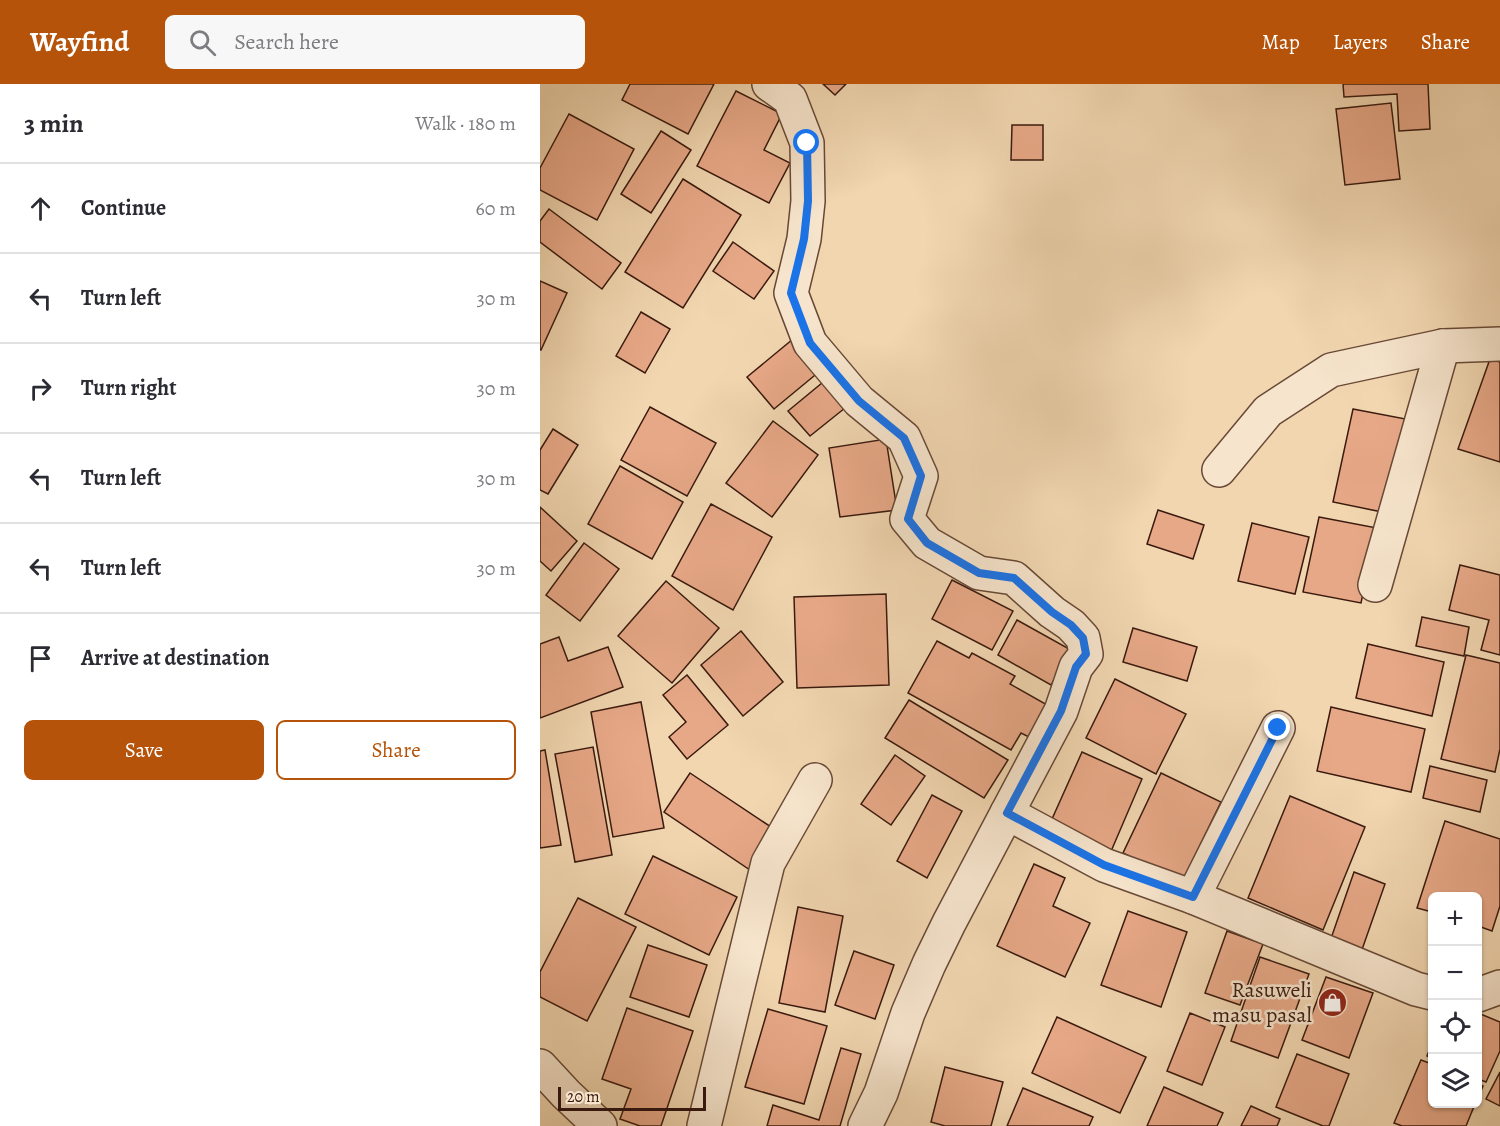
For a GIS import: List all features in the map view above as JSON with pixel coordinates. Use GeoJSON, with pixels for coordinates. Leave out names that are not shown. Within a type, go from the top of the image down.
{"type":"FeatureCollection","features":[{"type":"Feature","properties":{"kind":"street"},"geometry":{"type":"LineString","coordinates":[[769,84],[790,99],[807,143],[808,201],[804,239],[791,293],[810,343],[859,401],[904,438],[921,476],[908,519],[927,543],[979,573],[1014,578],[1052,612],[1071,625],[1083,638],[1086,654],[1076,667],[1061,711],[929,964],[908,1013],[881,1093],[865,1126]]}},
{"type":"Feature","properties":{"kind":"street"},"geometry":{"type":"LineString","coordinates":[[1219,470],[1268,411],[1331,370],[1443,346],[1500,344]]}},
{"type":"Feature","properties":{"kind":"street"},"geometry":{"type":"LineString","coordinates":[[1375,585],[1443,346]]}},
{"type":"Feature","properties":{"kind":"street"},"geometry":{"type":"LineString","coordinates":[[1193,897],[1278,728]]}},
{"type":"Feature","properties":{"kind":"street"},"geometry":{"type":"LineString","coordinates":[[704,1126],[768,863],[815,780]]}},
{"type":"Feature","properties":{"kind":"street"},"geometry":{"type":"LineString","coordinates":[[1007,813],[1104,865],[1193,897],[1428,992]]}},
{"type":"Feature","properties":{"kind":"street"},"geometry":{"type":"LineString","coordinates":[[1482,994],[1500,987]]}},
{"type":"Feature","properties":{"kind":"street"},"geometry":{"type":"LineString","coordinates":[[540,1065],[600,1126]]}},
{"type":"Feature","properties":{"kind":"building"},"geometry":{"type":"Polygon","coordinates":[[[630,84],[714,84],[688,134],[622,100],[630,84]]]}},
{"type":"Feature","properties":{"kind":"building"},"geometry":{"type":"Polygon","coordinates":[[[823,84],[846,84],[835,95],[823,84]]]}},
{"type":"Feature","properties":{"kind":"building"},"geometry":{"type":"Polygon","coordinates":[[[1343,84],[1428,84],[1430,129],[1399,131],[1397,94],[1344,97],[1343,84]]]}},
{"type":"Feature","properties":{"kind":"building"},"geometry":{"type":"Polygon","coordinates":[[[736,91],[782,114],[764,150],[790,163],[769,203],[697,166],[736,91]]]}},
{"type":"Feature","properties":{"kind":"building"},"geometry":{"type":"Polygon","coordinates":[[[1391,103],[1400,179],[1345,185],[1336,109],[1391,103]]]}},
{"type":"Feature","properties":{"kind":"building"},"geometry":{"type":"Polygon","coordinates":[[[569,114],[634,149],[597,220],[540,190],[540,168],[569,114]]]}},
{"type":"Feature","properties":{"kind":"building"},"geometry":{"type":"Polygon","coordinates":[[[1012,125],[1043,125],[1043,160],[1011,160],[1012,125]]]}},
{"type":"Feature","properties":{"kind":"building"},"geometry":{"type":"Polygon","coordinates":[[[661,131],[691,150],[651,213],[621,194],[661,131]]]}},
{"type":"Feature","properties":{"kind":"building"},"geometry":{"type":"Polygon","coordinates":[[[683,179],[741,215],[683,308],[625,272],[683,179]]]}},
{"type":"Feature","properties":{"kind":"building"},"geometry":{"type":"Polygon","coordinates":[[[549,209],[621,263],[602,289],[540,242],[540,221],[549,209]]]}},
{"type":"Feature","properties":{"kind":"building"},"geometry":{"type":"Polygon","coordinates":[[[733,242],[774,271],[754,299],[713,271],[733,242]]]}},
{"type":"Feature","properties":{"kind":"building"},"geometry":{"type":"Polygon","coordinates":[[[540,281],[567,293],[541,350],[540,350],[540,281]]]}},
{"type":"Feature","properties":{"kind":"building"},"geometry":{"type":"Polygon","coordinates":[[[641,312],[670,329],[645,373],[616,356],[641,312]]]}},
{"type":"Feature","properties":{"kind":"building"},"geometry":{"type":"Polygon","coordinates":[[[793,339],[820,371],[774,409],[747,377],[793,339]]]}},
{"type":"Feature","properties":{"kind":"building"},"geometry":{"type":"Polygon","coordinates":[[[1490,359],[1500,362],[1500,462],[1458,449],[1490,359]]]}},
{"type":"Feature","properties":{"kind":"building"},"geometry":{"type":"Polygon","coordinates":[[[828,378],[850,404],[810,436],[788,411],[828,378]]]}},
{"type":"Feature","properties":{"kind":"building"},"geometry":{"type":"Polygon","coordinates":[[[650,407],[716,443],[687,496],[621,460],[650,407]]]}},
{"type":"Feature","properties":{"kind":"building"},"geometry":{"type":"Polygon","coordinates":[[[1353,409],[1411,420],[1392,514],[1333,502],[1353,409]]]}},
{"type":"Feature","properties":{"kind":"building"},"geometry":{"type":"Polygon","coordinates":[[[773,421],[818,455],[772,517],[726,483],[773,421]]]}},
{"type":"Feature","properties":{"kind":"building"},"geometry":{"type":"Polygon","coordinates":[[[553,429],[578,445],[548,494],[540,490],[540,450],[553,429]]]}},
{"type":"Feature","properties":{"kind":"building"},"geometry":{"type":"Polygon","coordinates":[[[886,439],[897,510],[840,517],[829,448],[886,439]]]}},
{"type":"Feature","properties":{"kind":"building"},"geometry":{"type":"Polygon","coordinates":[[[620,466],[683,502],[652,559],[588,524],[620,466]]]}},
{"type":"Feature","properties":{"kind":"building"},"geometry":{"type":"Polygon","coordinates":[[[711,504],[772,537],[733,610],[672,576],[711,504]]]}},
{"type":"Feature","properties":{"kind":"building"},"geometry":{"type":"Polygon","coordinates":[[[540,507],[577,541],[551,571],[540,561],[540,507]]]}},
{"type":"Feature","properties":{"kind":"building"},"geometry":{"type":"Polygon","coordinates":[[[1158,510],[1204,525],[1193,559],[1147,544],[1158,510]]]}},
{"type":"Feature","properties":{"kind":"building"},"geometry":{"type":"Polygon","coordinates":[[[1319,517],[1377,528],[1361,603],[1303,592],[1319,517]]]}},
{"type":"Feature","properties":{"kind":"building"},"geometry":{"type":"Polygon","coordinates":[[[1252,523],[1309,537],[1295,594],[1238,581],[1252,523]]]}},
{"type":"Feature","properties":{"kind":"building"},"geometry":{"type":"Polygon","coordinates":[[[584,543],[619,569],[580,621],[546,595],[584,543]]]}},
{"type":"Feature","properties":{"kind":"building"},"geometry":{"type":"Polygon","coordinates":[[[1460,565],[1500,575],[1500,655],[1481,650],[1489,620],[1449,610],[1460,565]]]}},
{"type":"Feature","properties":{"kind":"building"},"geometry":{"type":"Polygon","coordinates":[[[952,580],[1013,611],[992,650],[932,619],[952,580]]]}},
{"type":"Feature","properties":{"kind":"building"},"geometry":{"type":"Polygon","coordinates":[[[666,581],[719,628],[672,683],[618,636],[666,581]]]}},
{"type":"Feature","properties":{"kind":"building"},"geometry":{"type":"Polygon","coordinates":[[[886,594],[889,685],[797,688],[794,597],[886,594]]]}},
{"type":"Feature","properties":{"kind":"building"},"geometry":{"type":"Polygon","coordinates":[[[1422,617],[1469,627],[1464,656],[1416,646],[1422,617]]]}},
{"type":"Feature","properties":{"kind":"building"},"geometry":{"type":"Polygon","coordinates":[[[1017,620],[1071,650],[1051,685],[998,655],[1017,620]]]}},
{"type":"Feature","properties":{"kind":"building"},"geometry":{"type":"Polygon","coordinates":[[[1133,628],[1197,647],[1187,681],[1123,662],[1133,628]]]}},
{"type":"Feature","properties":{"kind":"building"},"geometry":{"type":"Polygon","coordinates":[[[741,631],[783,682],[743,716],[701,665],[741,631]]]}},
{"type":"Feature","properties":{"kind":"building"},"geometry":{"type":"Polygon","coordinates":[[[559,637],[568,661],[608,647],[623,687],[540,718],[540,644],[559,637]]]}},
{"type":"Feature","properties":{"kind":"building"},"geometry":{"type":"Polygon","coordinates":[[[937,641],[969,658],[972,653],[1015,676],[1010,684],[1049,706],[1031,738],[1021,733],[1011,750],[908,693],[937,641]]]}},
{"type":"Feature","properties":{"kind":"building"},"geometry":{"type":"Polygon","coordinates":[[[1368,644],[1444,662],[1432,716],[1356,698],[1368,644]]]}},
{"type":"Feature","properties":{"kind":"building"},"geometry":{"type":"Polygon","coordinates":[[[1466,655],[1500,663],[1500,749],[1495,772],[1441,759],[1466,655]]]}},
{"type":"Feature","properties":{"kind":"building"},"geometry":{"type":"Polygon","coordinates":[[[687,675],[728,725],[687,759],[669,737],[686,722],[663,695],[687,675]]]}},
{"type":"Feature","properties":{"kind":"building"},"geometry":{"type":"Polygon","coordinates":[[[1115,679],[1186,714],[1156,774],[1086,738],[1115,679]]]}},
{"type":"Feature","properties":{"kind":"building"},"geometry":{"type":"Polygon","coordinates":[[[909,700],[1008,760],[984,798],[885,738],[909,700]]]}},
{"type":"Feature","properties":{"kind":"building"},"geometry":{"type":"Polygon","coordinates":[[[641,702],[664,828],[613,837],[591,712],[641,702]]]}},
{"type":"Feature","properties":{"kind":"building"},"geometry":{"type":"Polygon","coordinates":[[[1331,707],[1425,729],[1411,792],[1317,771],[1331,707]]]}},
{"type":"Feature","properties":{"kind":"building"},"geometry":{"type":"Polygon","coordinates":[[[593,747],[612,855],[575,862],[555,754],[593,747]]]}},
{"type":"Feature","properties":{"kind":"building"},"geometry":{"type":"Polygon","coordinates":[[[545,750],[561,845],[540,848],[540,751],[545,750]]]}},
{"type":"Feature","properties":{"kind":"building"},"geometry":{"type":"Polygon","coordinates":[[[1082,752],[1142,779],[1109,856],[1048,828],[1082,752]]]}},
{"type":"Feature","properties":{"kind":"building"},"geometry":{"type":"Polygon","coordinates":[[[895,755],[925,776],[891,825],[861,804],[895,755]]]}},
{"type":"Feature","properties":{"kind":"building"},"geometry":{"type":"Polygon","coordinates":[[[1430,766],[1487,780],[1480,812],[1423,798],[1430,766]]]}},
{"type":"Feature","properties":{"kind":"building"},"geometry":{"type":"Polygon","coordinates":[[[690,773],[777,831],[750,870],[664,812],[690,773]]]}},
{"type":"Feature","properties":{"kind":"building"},"geometry":{"type":"Polygon","coordinates":[[[1161,773],[1221,802],[1182,882],[1123,853],[1161,773]]]}},
{"type":"Feature","properties":{"kind":"building"},"geometry":{"type":"Polygon","coordinates":[[[932,795],[962,811],[927,878],[897,861],[932,795]]]}},
{"type":"Feature","properties":{"kind":"building"},"geometry":{"type":"Polygon","coordinates":[[[1290,796],[1365,827],[1323,930],[1248,898],[1290,796]]]}},
{"type":"Feature","properties":{"kind":"building"},"geometry":{"type":"Polygon","coordinates":[[[1445,821],[1500,839],[1500,906],[1492,931],[1482,927],[1482,892],[1428,892],[1428,911],[1417,908],[1445,821]]]}},
{"type":"Feature","properties":{"kind":"building"},"geometry":{"type":"Polygon","coordinates":[[[653,856],[737,897],[709,955],[625,914],[653,856]]]}},
{"type":"Feature","properties":{"kind":"building"},"geometry":{"type":"Polygon","coordinates":[[[1034,864],[1065,878],[1053,906],[1090,923],[1065,977],[997,946],[1034,864]]]}},
{"type":"Feature","properties":{"kind":"building"},"geometry":{"type":"Polygon","coordinates":[[[1354,872],[1385,884],[1358,961],[1327,950],[1354,872]]]}},
{"type":"Feature","properties":{"kind":"building"},"geometry":{"type":"Polygon","coordinates":[[[578,898],[636,927],[587,1021],[540,997],[540,972],[578,898]]]}},
{"type":"Feature","properties":{"kind":"building"},"geometry":{"type":"Polygon","coordinates":[[[798,907],[843,916],[825,1012],[779,1003],[798,907]]]}},
{"type":"Feature","properties":{"kind":"building"},"geometry":{"type":"Polygon","coordinates":[[[1128,911],[1187,932],[1161,1007],[1101,985],[1128,911]]]}},
{"type":"Feature","properties":{"kind":"building"},"geometry":{"type":"Polygon","coordinates":[[[1227,931],[1263,944],[1240,1005],[1205,993],[1227,931]]]}},
{"type":"Feature","properties":{"kind":"building"},"geometry":{"type":"Polygon","coordinates":[[[648,945],[707,965],[689,1017],[630,997],[648,945]]]}},
{"type":"Feature","properties":{"kind":"building"},"geometry":{"type":"Polygon","coordinates":[[[854,951],[894,965],[875,1019],[835,1005],[854,951]]]}},
{"type":"Feature","properties":{"kind":"building"},"geometry":{"type":"Polygon","coordinates":[[[1260,957],[1309,974],[1278,1058],[1231,1041],[1260,957]]]}},
{"type":"Feature","properties":{"kind":"building"},"geometry":{"type":"Polygon","coordinates":[[[1326,977],[1373,993],[1349,1058],[1302,1040],[1326,977]]]}},
{"type":"Feature","properties":{"kind":"building"},"geometry":{"type":"Polygon","coordinates":[[[627,1008],[693,1031],[661,1126],[640,1126],[620,1119],[631,1089],[602,1079],[627,1008]]]}},
{"type":"Feature","properties":{"kind":"building"},"geometry":{"type":"Polygon","coordinates":[[[768,1009],[827,1026],[804,1104],[745,1087],[768,1009]]]}},
{"type":"Feature","properties":{"kind":"building"},"geometry":{"type":"Polygon","coordinates":[[[1190,1013],[1225,1027],[1202,1085],[1167,1071],[1190,1013]]]}},
{"type":"Feature","properties":{"kind":"building"},"geometry":{"type":"Polygon","coordinates":[[[1482,1015],[1500,1022],[1500,1051],[1486,1082],[1482,1080],[1482,1015]]]}},
{"type":"Feature","properties":{"kind":"building"},"geometry":{"type":"Polygon","coordinates":[[[1057,1017],[1146,1057],[1120,1113],[1032,1073],[1057,1017]]]}},
{"type":"Feature","properties":{"kind":"building"},"geometry":{"type":"Polygon","coordinates":[[[841,1048],[861,1054],[840,1126],[767,1126],[773,1105],[819,1120],[841,1048]]]}},
{"type":"Feature","properties":{"kind":"building"},"geometry":{"type":"Polygon","coordinates":[[[1297,1054],[1349,1074],[1329,1126],[1323,1126],[1276,1107],[1297,1054]]]}},
{"type":"Feature","properties":{"kind":"building"},"geometry":{"type":"Polygon","coordinates":[[[1421,1060],[1428,1063],[1428,1108],[1473,1108],[1466,1126],[1402,1126],[1394,1123],[1421,1060]]]}},
{"type":"Feature","properties":{"kind":"building"},"geometry":{"type":"Polygon","coordinates":[[[945,1067],[1003,1082],[991,1126],[945,1126],[931,1122],[945,1067]]]}},
{"type":"Feature","properties":{"kind":"building"},"geometry":{"type":"Polygon","coordinates":[[[1500,1072],[1500,1106],[1486,1099],[1500,1072]]]}},
{"type":"Feature","properties":{"kind":"building"},"geometry":{"type":"Polygon","coordinates":[[[1164,1087],[1223,1113],[1217,1126],[1147,1126],[1164,1087]]]}},
{"type":"Feature","properties":{"kind":"building"},"geometry":{"type":"Polygon","coordinates":[[[1023,1088],[1093,1117],[1089,1126],[1007,1126],[1023,1088]]]}},
{"type":"Feature","properties":{"kind":"building"},"geometry":{"type":"Polygon","coordinates":[[[1251,1106],[1280,1119],[1277,1126],[1241,1126],[1251,1106]]]}},
{"type":"Feature","properties":{"kind":"place","name":"Rasuweli masu pasal"},"geometry":{"type":"Point","coordinates":[1333,1003]}},
{"type":"Feature","properties":{"kind":"route"},"geometry":{"type":"LineString","coordinates":[[807,143],[808,201],[804,239],[791,293],[810,343],[859,401],[904,438],[921,476],[908,519],[927,543],[979,573],[1014,578],[1052,612],[1071,625],[1083,638],[1086,654],[1076,667],[1061,711],[1007,813],[1104,865],[1193,897],[1278,728]]}}]}
